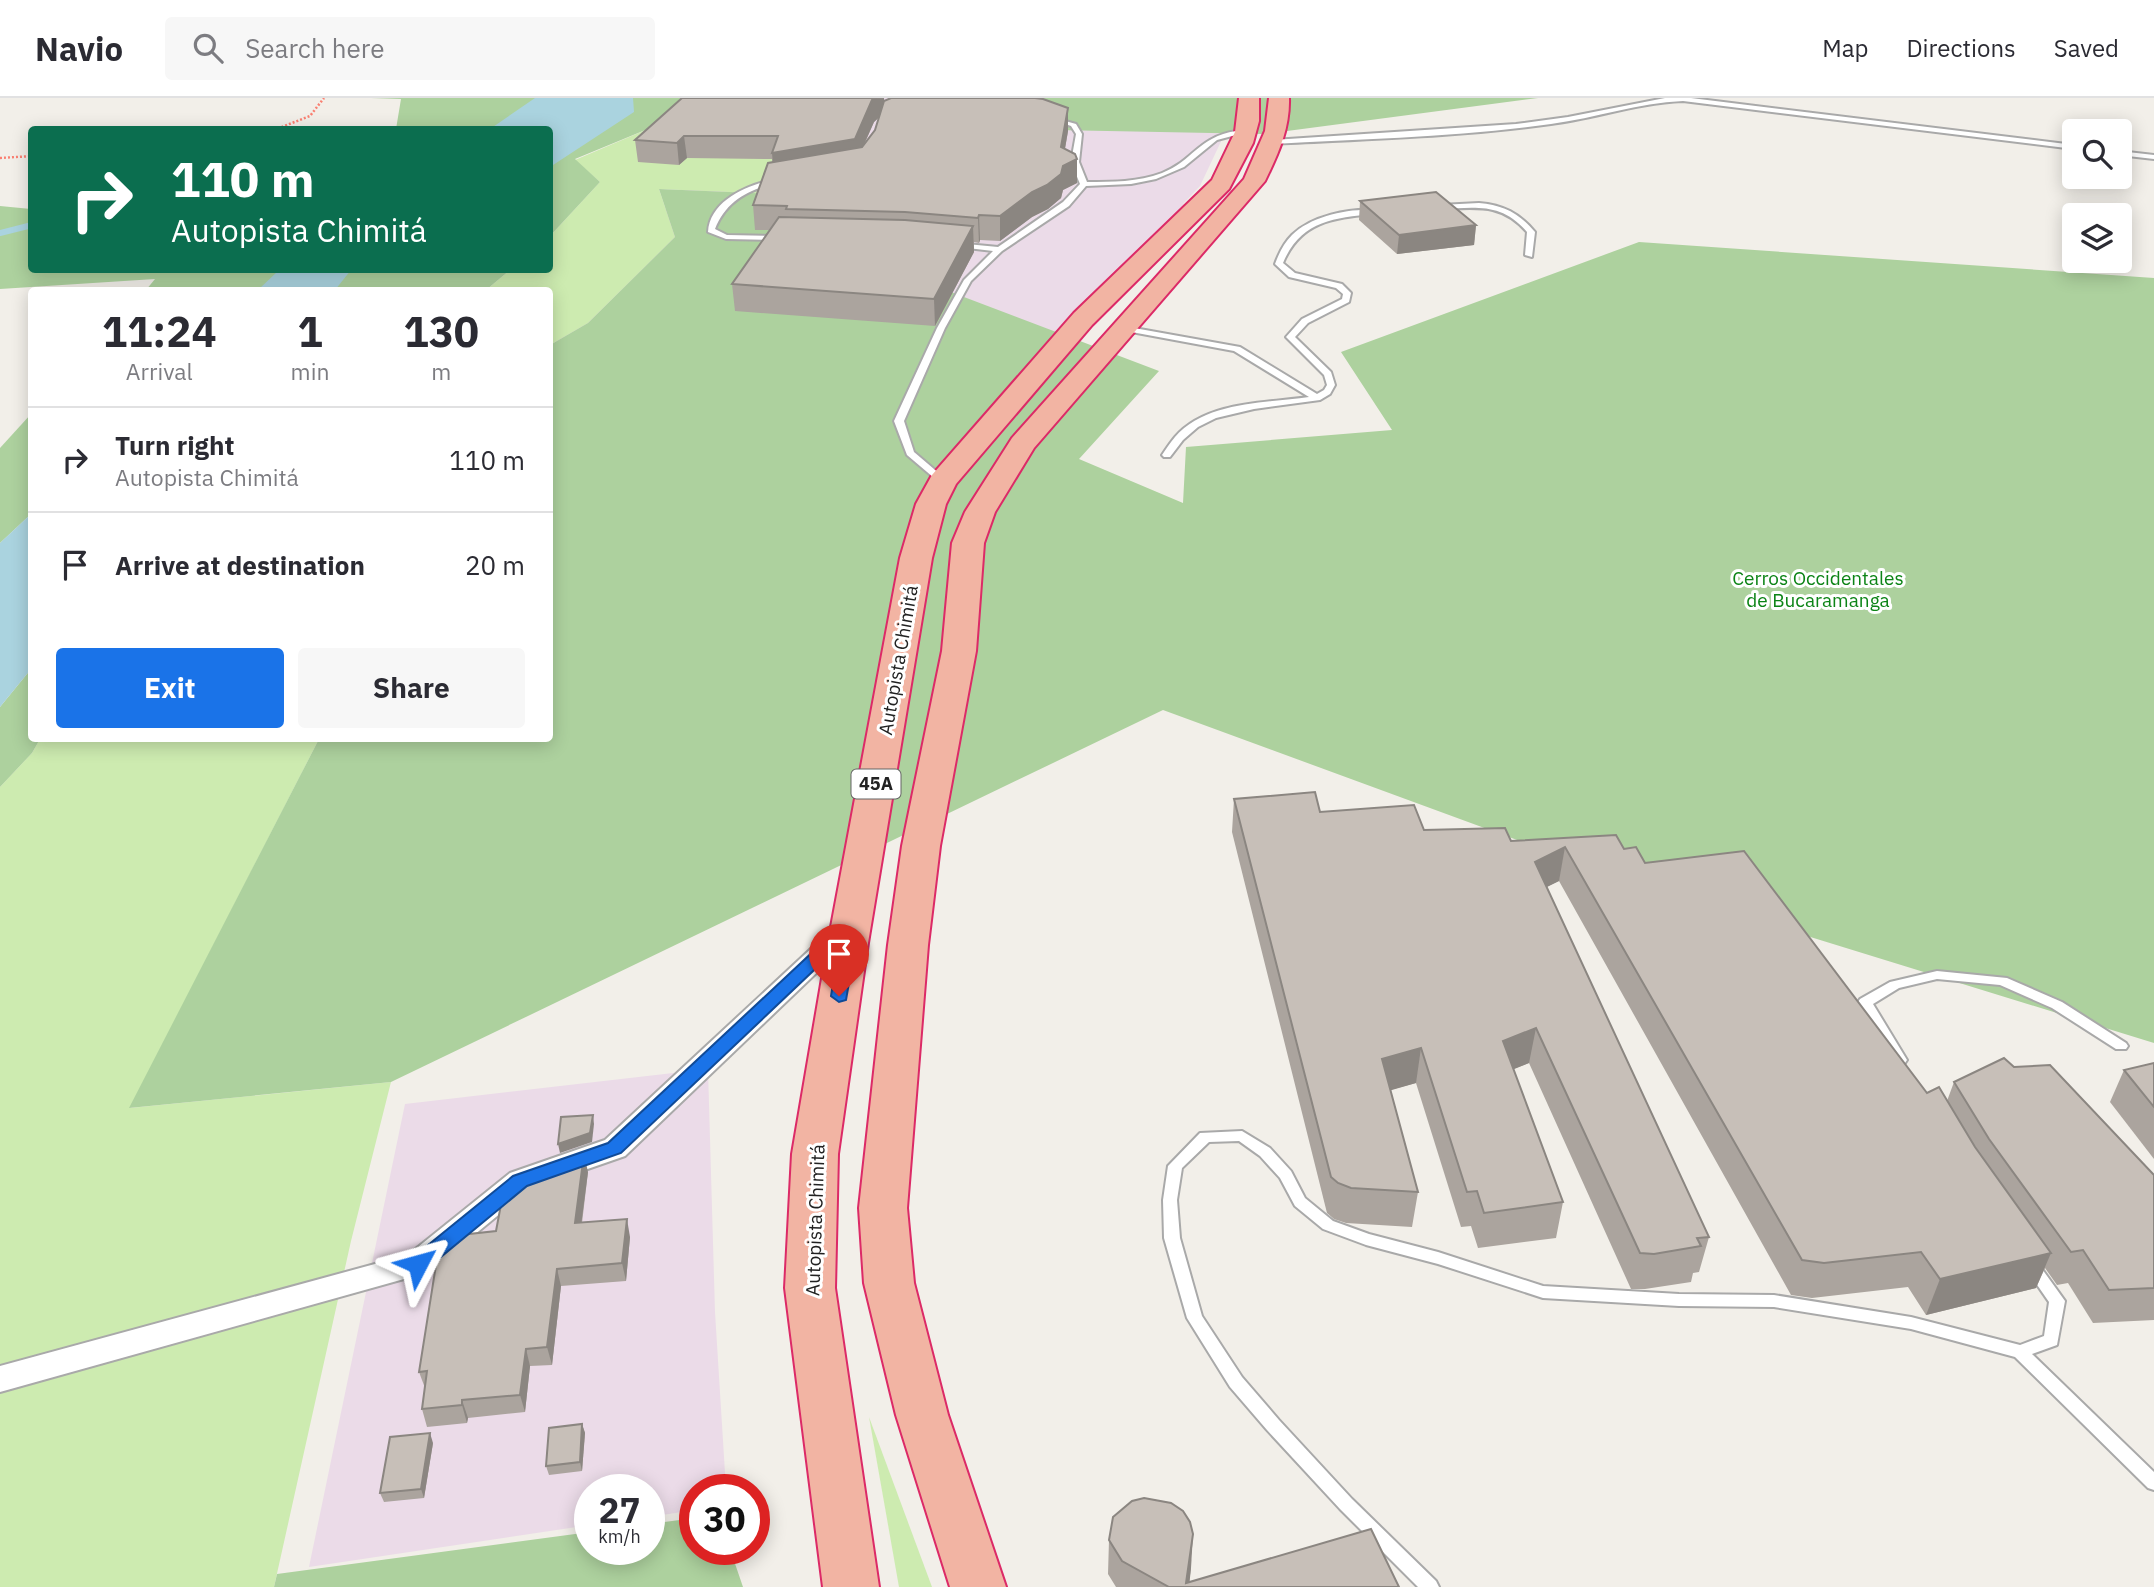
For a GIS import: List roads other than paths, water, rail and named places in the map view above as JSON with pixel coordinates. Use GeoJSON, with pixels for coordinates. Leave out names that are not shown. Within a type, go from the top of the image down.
{"type":"FeatureCollection","features":[{"type":"Feature","properties":{"kind":"highway","name":"Autopista Chimitá"},"geometry":{"type":"LineString","coordinates":[[1256,124],[1278,123],[1279,98]]}},
{"type":"Feature","properties":{"kind":"highway","name":"Autopista Chimitá"},"geometry":{"type":"LineString","coordinates":[[978,1587],[922,1415],[889,1283],[883,1208],[908,945],[921,846],[959,651],[968,543],[979,512],[1022,444],[1254,181],[1256,124]]}},
{"type":"Feature","properties":{"kind":"highway","name":"Autopista Chimitá"},"geometry":{"type":"LineString","coordinates":[[851,1587],[810,1288],[815,1154],[848,943],[916,558],[931,504],[943,481],[1083,319],[1207,200],[1235,162],[1256,124]]}},
{"type":"Feature","properties":{"kind":"street"},"geometry":{"type":"LineString","coordinates":[[0,1379],[418,1264],[520,1181],[615,1148],[824,951],[848,943]]}},
{"type":"Feature","properties":{"kind":"lane"},"geometry":{"type":"LineString","coordinates":[[943,481],[910,453],[900,421],[941,328],[968,280],[999,249],[1066,204],[1084,184],[1125,184],[1162,176],[1194,158],[1209,142],[1256,124],[1554,122],[1662,100],[1683,99],[2062,146]]}},
{"type":"Feature","properties":{"kind":"lane"},"geometry":{"type":"LineString","coordinates":[[1045,117],[1074,125],[1079,134],[1075,162],[1084,184]]}},
{"type":"Feature","properties":{"kind":"lane"},"geometry":{"type":"LineString","coordinates":[[2132,154],[2154,157]]}},
{"type":"Feature","properties":{"kind":"lane"},"geometry":{"type":"LineString","coordinates":[[783,180],[759,184],[741,193],[715,216],[711,230],[726,237],[792,238]]}},
{"type":"Feature","properties":{"kind":"lane"},"geometry":{"type":"LineString","coordinates":[[1429,207],[1485,206],[1510,210],[1531,232],[1529,255]]}},
{"type":"Feature","properties":{"kind":"lane"},"geometry":{"type":"LineString","coordinates":[[1167,455],[1177,437],[1200,420],[1228,411],[1317,398],[1327,392],[1331,385],[1328,374],[1290,337],[1305,321],[1346,299],[1347,293],[1339,286],[1292,275],[1279,264],[1283,248],[1307,225],[1341,215],[1378,211]]}},
{"type":"Feature","properties":{"kind":"lane"},"geometry":{"type":"LineString","coordinates":[[953,245],[999,249]]}},
{"type":"Feature","properties":{"kind":"lane"},"geometry":{"type":"LineString","coordinates":[[1126,328],[1237,349],[1317,398]]}},
{"type":"Feature","properties":{"kind":"lane"},"geometry":{"type":"LineString","coordinates":[[1907,1072],[1865,1002],[1895,985],[1937,975],[2002,981],[2057,1005],[2121,1046]]}},
{"type":"Feature","properties":{"kind":"lane"},"geometry":{"type":"LineString","coordinates":[[1430,1587],[1346,1504],[1273,1425],[1236,1382],[1195,1318],[1172,1238],[1170,1200],[1175,1166],[1205,1137],[1242,1136],[1265,1152],[1286,1175],[1300,1202],[1328,1225],[1366,1240],[1438,1258],[1543,1292],[1679,1300],[1774,1301],[1911,1323],[2021,1352],[2154,1483]]}},
{"type":"Feature","properties":{"kind":"lane"},"geometry":{"type":"LineString","coordinates":[[2021,1352],[2051,1340],[2057,1301],[2025,1256]]}},
{"type":"Feature","properties":{"kind":"water"},"geometry":{"type":"Polygon","coordinates":[[[535,98],[633,98],[634,112],[553,165],[553,126],[494,126],[535,98]]]}},
{"type":"Feature","properties":{"kind":"water"},"geometry":{"type":"Polygon","coordinates":[[[276,273],[349,273],[337,287],[261,287],[276,273]]]}},
{"type":"Feature","properties":{"kind":"water"},"geometry":{"type":"Polygon","coordinates":[[[28,517],[28,673],[0,707],[0,543],[28,517]]]}},
{"type":"Feature","properties":{"kind":"waterway"},"geometry":{"type":"LineString","coordinates":[[0,233],[28,226]]}},
{"type":"Feature","properties":{"kind":"park label","name":"Cerros Occidentales de Bucaramanga"},"geometry":{"type":"Point","coordinates":[1818,589]}}]}
